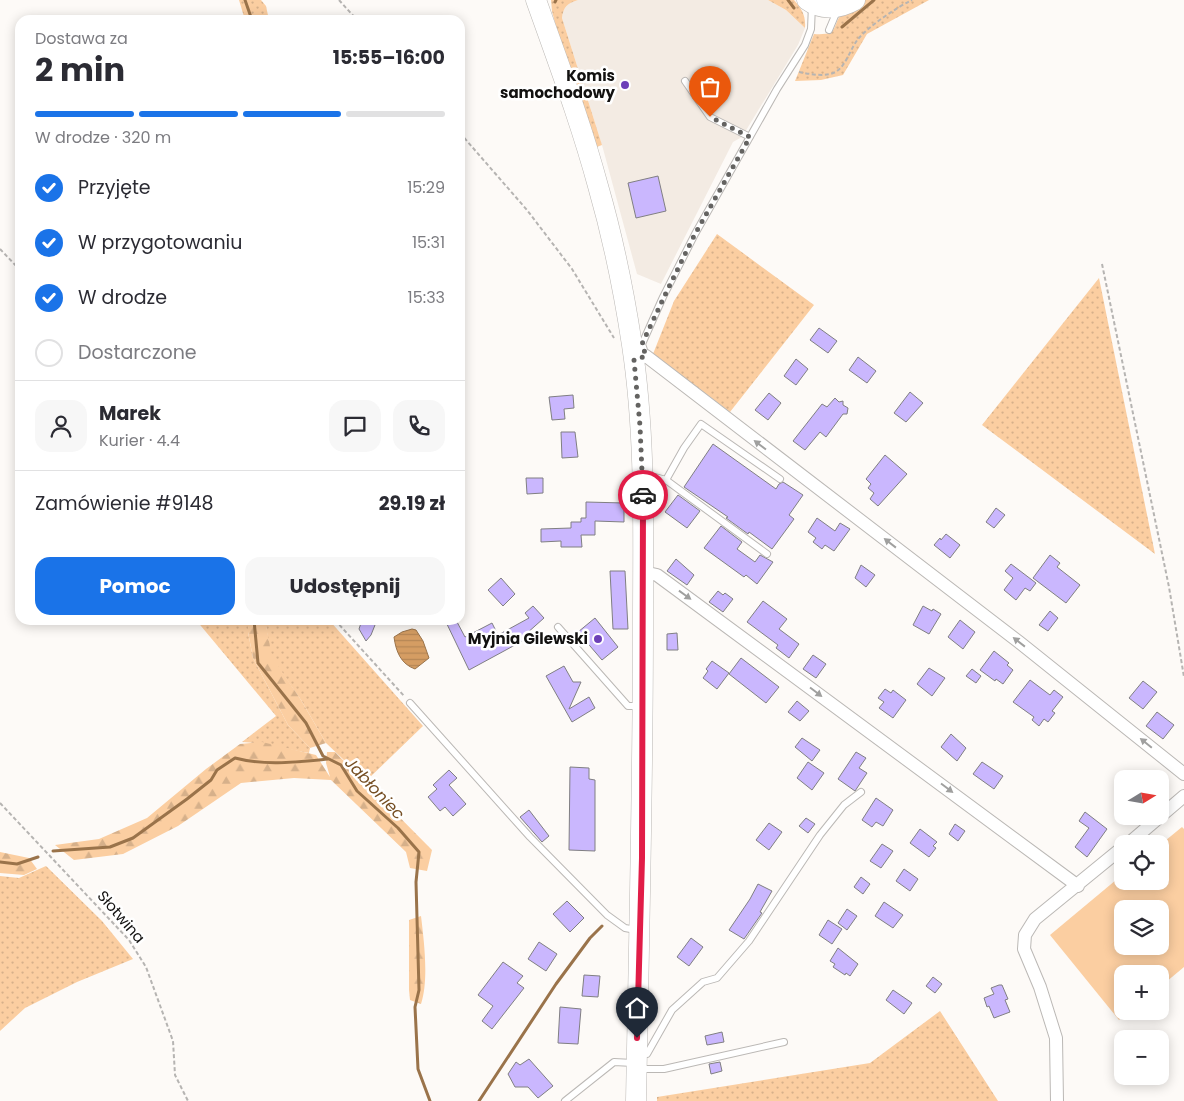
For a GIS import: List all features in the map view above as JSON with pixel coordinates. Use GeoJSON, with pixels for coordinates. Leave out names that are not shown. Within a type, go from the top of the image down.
{"type":"FeatureCollection","features":[{"type":"Feature","properties":{"kind":"main road"},"geometry":{"type":"LineString","coordinates":[[536,0],[598,183],[637,353],[643,477],[644,572],[636,1101]]}},
{"type":"Feature","properties":{"kind":"main road"},"geometry":{"type":"LineString","coordinates":[[809,2],[828,8],[847,4]]}},
{"type":"Feature","properties":{"kind":"street"},"geometry":{"type":"LineString","coordinates":[[637,353],[855,515],[1012,636],[1184,774]]}},
{"type":"Feature","properties":{"kind":"street"},"geometry":{"type":"LineString","coordinates":[[644,572],[657,575],[744,637],[1078,886]]}},
{"type":"Feature","properties":{"kind":"street"},"geometry":{"type":"LineString","coordinates":[[1138,835],[1184,796]]}},
{"type":"Feature","properties":{"kind":"street"},"geometry":{"type":"LineString","coordinates":[[1057,1101],[1056,1038],[1040,987],[1024,949],[1024,935],[1035,919],[1114,855]]}},
{"type":"Feature","properties":{"kind":"lane"},"geometry":{"type":"LineString","coordinates":[[637,353],[695,234],[805,45],[811,29],[809,2]]}},
{"type":"Feature","properties":{"kind":"lane"},"geometry":{"type":"LineString","coordinates":[[829,30],[847,4]]}},
{"type":"Feature","properties":{"kind":"lane"},"geometry":{"type":"LineString","coordinates":[[684,82],[710,117],[750,137]]}},
{"type":"Feature","properties":{"kind":"lane"},"geometry":{"type":"LineString","coordinates":[[666,480],[684,448],[701,424],[780,478]]}},
{"type":"Feature","properties":{"kind":"lane"},"geometry":{"type":"LineString","coordinates":[[643,477],[655,477],[666,480],[767,554]]}},
{"type":"Feature","properties":{"kind":"lane"},"geometry":{"type":"LineString","coordinates":[[558,627],[628,706],[643,707]]}},
{"type":"Feature","properties":{"kind":"lane"},"geometry":{"type":"LineString","coordinates":[[410,703],[530,837],[607,915],[625,928],[640,931]]}},
{"type":"Feature","properties":{"kind":"lane"},"geometry":{"type":"LineString","coordinates":[[637,1062],[647,1054],[672,1010],[703,982],[717,978],[749,941],[820,835],[844,805],[860,792]]}},
{"type":"Feature","properties":{"kind":"lane"},"geometry":{"type":"LineString","coordinates":[[565,1101],[614,1062],[637,1062],[664,1069],[784,1042]]}},
{"type":"Feature","properties":{"kind":"path"},"geometry":{"type":"LineString","coordinates":[[339,0],[352,15]]}},
{"type":"Feature","properties":{"kind":"path"},"geometry":{"type":"LineString","coordinates":[[789,70],[813,75],[836,72],[843,65],[849,52],[860,37],[881,20],[912,0]]}},
{"type":"Feature","properties":{"kind":"path"},"geometry":{"type":"LineString","coordinates":[[465,139],[527,210],[572,270],[610,334],[620,344],[637,353]]}},
{"type":"Feature","properties":{"kind":"path"},"geometry":{"type":"LineString","coordinates":[[0,249],[15,265]]}},
{"type":"Feature","properties":{"kind":"path"},"geometry":{"type":"LineString","coordinates":[[1102,264],[1165,568],[1184,677]]}},
{"type":"Feature","properties":{"kind":"path"},"geometry":{"type":"LineString","coordinates":[[340,625],[410,703]]}},
{"type":"Feature","properties":{"kind":"path","name":"Słotwina"},"geometry":{"type":"LineString","coordinates":[[0,803],[129,940],[146,966],[173,1041],[175,1075],[188,1101]]}},
{"type":"Feature","properties":{"kind":"shaded area"},"geometry":{"type":"Polygon","coordinates":[[[578,0],[768,0],[786,10],[805,28],[798,45],[742,137],[733,142],[661,284],[637,274],[602,145],[562,18],[563,11],[569,3],[578,0]]]}},
{"type":"Feature","properties":{"kind":"shaded area"},"geometry":{"type":"Polygon","coordinates":[[[412,629],[416,630],[423,641],[429,658],[415,669],[406,664],[400,657],[394,637],[412,629]]]}},
{"type":"Feature","properties":{"kind":"green space"},"geometry":{"type":"Polygon","coordinates":[[[239,0],[261,0],[266,6],[268,15],[244,15],[239,0]]]}},
{"type":"Feature","properties":{"kind":"green space"},"geometry":{"type":"Polygon","coordinates":[[[551,0],[578,0],[567,6],[562,18],[602,145],[594,148],[558,35],[551,0]]]}},
{"type":"Feature","properties":{"kind":"green space"},"geometry":{"type":"Polygon","coordinates":[[[768,0],[794,0],[803,13],[805,28],[786,10],[768,0]]]}},
{"type":"Feature","properties":{"kind":"green space"},"geometry":{"type":"Polygon","coordinates":[[[863,0],[929,0],[867,34],[843,75],[821,80],[795,81],[814,34],[832,31],[839,17],[845,11],[863,0]]]}},
{"type":"Feature","properties":{"kind":"green space"},"geometry":{"type":"Polygon","coordinates":[[[717,234],[814,305],[730,412],[653,354],[674,301],[717,234]]]}},
{"type":"Feature","properties":{"kind":"green space"},"geometry":{"type":"Polygon","coordinates":[[[1099,278],[1155,554],[982,425],[1099,278]]]}},
{"type":"Feature","properties":{"kind":"green space"},"geometry":{"type":"Polygon","coordinates":[[[200,625],[248,625],[253,658],[288,725],[310,748],[309,753],[242,742],[276,716],[200,625]]]}},
{"type":"Feature","properties":{"kind":"green space"},"geometry":{"type":"Polygon","coordinates":[[[248,625],[266,625],[272,657],[301,700],[326,743],[310,748],[288,725],[253,658],[248,625]]]}},
{"type":"Feature","properties":{"kind":"green space"},"geometry":{"type":"Polygon","coordinates":[[[266,625],[333,625],[423,726],[366,781],[326,743],[301,700],[271,657],[266,625]]]}},
{"type":"Feature","properties":{"kind":"green space"},"geometry":{"type":"Polygon","coordinates":[[[262,742],[316,755],[330,777],[326,763],[327,752],[335,752],[432,850],[427,871],[410,868],[406,852],[331,780],[294,778],[241,783],[178,826],[123,854],[74,860],[55,845],[99,839],[147,818],[206,769],[240,744],[262,742]]]}},
{"type":"Feature","properties":{"kind":"green space"},"geometry":{"type":"Polygon","coordinates":[[[1182,827],[1184,829],[1184,967],[1169,980],[1169,965],[1114,965],[1114,1014],[1050,935],[1114,882],[1114,890],[1169,890],[1169,838],[1182,827]]]}},
{"type":"Feature","properties":{"kind":"green space"},"geometry":{"type":"Polygon","coordinates":[[[0,852],[29,858],[37,869],[24,875],[0,873],[0,852]]]}},
{"type":"Feature","properties":{"kind":"green space"},"geometry":{"type":"Polygon","coordinates":[[[46,866],[102,921],[133,959],[77,982],[25,1008],[0,1031],[0,876],[19,878],[46,866]]]}},
{"type":"Feature","properties":{"kind":"green space"},"geometry":{"type":"Polygon","coordinates":[[[421,916],[425,984],[421,1004],[410,1000],[409,920],[421,916]]]}},
{"type":"Feature","properties":{"kind":"green space"},"geometry":{"type":"Polygon","coordinates":[[[940,1011],[998,1101],[657,1101],[657,1097],[870,1063],[940,1011]]]}},
{"type":"Feature","properties":{"kind":"building"},"geometry":{"type":"Polygon","coordinates":[[[658,176],[666,211],[636,218],[628,183],[658,176]]]}},
{"type":"Feature","properties":{"kind":"building"},"geometry":{"type":"Polygon","coordinates":[[[819,328],[837,341],[828,353],[810,340],[819,328]]]}},
{"type":"Feature","properties":{"kind":"building"},"geometry":{"type":"Polygon","coordinates":[[[858,357],[876,371],[867,383],[849,370],[858,357]]]}},
{"type":"Feature","properties":{"kind":"building"},"geometry":{"type":"Polygon","coordinates":[[[796,359],[808,369],[796,385],[784,376],[796,359]]]}},
{"type":"Feature","properties":{"kind":"building"},"geometry":{"type":"Polygon","coordinates":[[[910,392],[923,403],[906,422],[894,413],[910,392]]]}},
{"type":"Feature","properties":{"kind":"building"},"geometry":{"type":"Polygon","coordinates":[[[769,393],[781,403],[768,420],[755,410],[769,393]]]}},
{"type":"Feature","properties":{"kind":"building"},"geometry":{"type":"Polygon","coordinates":[[[573,395],[574,408],[564,409],[565,419],[552,420],[549,397],[573,395]]]}},
{"type":"Feature","properties":{"kind":"building"},"geometry":{"type":"Polygon","coordinates":[[[835,398],[839,402],[843,401],[843,405],[848,408],[847,414],[843,414],[826,437],[820,432],[805,450],[793,441],[822,404],[827,407],[835,398]]]}},
{"type":"Feature","properties":{"kind":"building"},"geometry":{"type":"Polygon","coordinates":[[[561,432],[575,432],[578,457],[562,458],[561,432]]]}},
{"type":"Feature","properties":{"kind":"building"},"geometry":{"type":"Polygon","coordinates":[[[713,444],[776,489],[783,482],[803,495],[789,515],[794,519],[772,549],[749,532],[748,534],[726,518],[728,517],[684,487],[713,444]]]}},
{"type":"Feature","properties":{"kind":"building"},"geometry":{"type":"Polygon","coordinates":[[[885,455],[907,474],[878,506],[870,499],[874,493],[868,488],[871,484],[866,479],[885,455]]]}},
{"type":"Feature","properties":{"kind":"building"},"geometry":{"type":"Polygon","coordinates":[[[526,478],[543,478],[543,493],[527,494],[526,478]]]}},
{"type":"Feature","properties":{"kind":"building"},"geometry":{"type":"Polygon","coordinates":[[[678,495],[700,511],[687,528],[665,512],[678,495]]]}},
{"type":"Feature","properties":{"kind":"building"},"geometry":{"type":"Polygon","coordinates":[[[586,502],[624,503],[624,522],[595,521],[595,535],[581,535],[582,547],[561,547],[561,541],[541,542],[541,529],[571,528],[571,522],[581,522],[581,518],[586,518],[586,502]]]}},
{"type":"Feature","properties":{"kind":"building"},"geometry":{"type":"Polygon","coordinates":[[[996,508],[1005,515],[994,528],[986,522],[996,508]]]}},
{"type":"Feature","properties":{"kind":"building"},"geometry":{"type":"Polygon","coordinates":[[[817,518],[835,531],[840,523],[850,529],[834,551],[825,545],[822,549],[813,542],[816,538],[808,532],[817,518]]]}},
{"type":"Feature","properties":{"kind":"building"},"geometry":{"type":"Polygon","coordinates":[[[721,526],[742,542],[737,549],[755,562],[760,555],[773,562],[757,584],[746,575],[744,577],[704,548],[721,526]]]}},
{"type":"Feature","properties":{"kind":"building"},"geometry":{"type":"Polygon","coordinates":[[[946,534],[960,545],[950,558],[934,545],[946,534]]]}},
{"type":"Feature","properties":{"kind":"building"},"geometry":{"type":"Polygon","coordinates":[[[1050,555],[1060,563],[1057,567],[1080,585],[1066,603],[1033,578],[1050,555]]]}},
{"type":"Feature","properties":{"kind":"building"},"geometry":{"type":"Polygon","coordinates":[[[676,559],[694,575],[687,585],[667,571],[676,559]]]}},
{"type":"Feature","properties":{"kind":"building"},"geometry":{"type":"Polygon","coordinates":[[[1011,564],[1036,583],[1030,591],[1025,588],[1016,600],[1004,590],[1013,578],[1005,571],[1011,564]]]}},
{"type":"Feature","properties":{"kind":"building"},"geometry":{"type":"Polygon","coordinates":[[[861,565],[875,575],[866,587],[855,578],[861,565]]]}},
{"type":"Feature","properties":{"kind":"building"},"geometry":{"type":"Polygon","coordinates":[[[610,571],[625,571],[628,629],[613,629],[610,571]]]}},
{"type":"Feature","properties":{"kind":"building"},"geometry":{"type":"Polygon","coordinates":[[[501,578],[515,594],[503,606],[488,590],[501,578]]]}},
{"type":"Feature","properties":{"kind":"building"},"geometry":{"type":"Polygon","coordinates":[[[718,591],[723,595],[725,593],[733,599],[723,612],[709,602],[718,591]]]}},
{"type":"Feature","properties":{"kind":"building"},"geometry":{"type":"Polygon","coordinates":[[[763,601],[787,619],[779,629],[799,644],[789,658],[776,648],[778,645],[747,622],[763,601]]]}},
{"type":"Feature","properties":{"kind":"building"},"geometry":{"type":"Polygon","coordinates":[[[533,606],[544,618],[526,634],[528,638],[469,670],[447,625],[459,625],[465,637],[492,623],[498,635],[529,618],[525,613],[533,606]]]}},
{"type":"Feature","properties":{"kind":"building"},"geometry":{"type":"Polygon","coordinates":[[[923,606],[941,614],[929,634],[913,625],[923,606]]]}},
{"type":"Feature","properties":{"kind":"building"},"geometry":{"type":"Polygon","coordinates":[[[1050,611],[1058,618],[1048,631],[1039,625],[1050,611]]]}},
{"type":"Feature","properties":{"kind":"building","name":"Myjnia Gilewski"},"geometry":{"type":"Polygon","coordinates":[[[595,618],[618,647],[602,660],[578,632],[595,618]]]}},
{"type":"Feature","properties":{"kind":"building"},"geometry":{"type":"Polygon","coordinates":[[[960,620],[975,632],[963,649],[948,637],[960,620]]]}},
{"type":"Feature","properties":{"kind":"building"},"geometry":{"type":"Polygon","coordinates":[[[360,625],[375,625],[366,641],[359,629],[360,625]]]}},
{"type":"Feature","properties":{"kind":"building"},"geometry":{"type":"Polygon","coordinates":[[[677,633],[678,650],[667,650],[667,634],[677,633]]]}},
{"type":"Feature","properties":{"kind":"building"},"geometry":{"type":"Polygon","coordinates":[[[994,651],[1009,663],[1007,665],[1013,670],[1003,684],[996,679],[995,681],[980,670],[994,651]]]}},
{"type":"Feature","properties":{"kind":"building"},"geometry":{"type":"Polygon","coordinates":[[[813,655],[826,664],[816,678],[803,669],[813,655]]]}},
{"type":"Feature","properties":{"kind":"building"},"geometry":{"type":"Polygon","coordinates":[[[741,658],[779,687],[766,703],[729,674],[741,658]]]}},
{"type":"Feature","properties":{"kind":"building"},"geometry":{"type":"Polygon","coordinates":[[[712,661],[729,673],[717,689],[703,678],[708,671],[706,669],[712,661]]]}},
{"type":"Feature","properties":{"kind":"building"},"geometry":{"type":"Polygon","coordinates":[[[564,666],[573,682],[581,682],[569,709],[589,697],[595,708],[572,722],[546,676],[564,666]]]}},
{"type":"Feature","properties":{"kind":"building"},"geometry":{"type":"Polygon","coordinates":[[[929,668],[945,678],[932,696],[917,684],[929,668]]]}},
{"type":"Feature","properties":{"kind":"building"},"geometry":{"type":"Polygon","coordinates":[[[972,669],[981,676],[976,683],[966,676],[972,669]]]}},
{"type":"Feature","properties":{"kind":"building"},"geometry":{"type":"Polygon","coordinates":[[[1030,680],[1050,695],[1054,690],[1063,697],[1052,711],[1055,713],[1048,722],[1044,719],[1039,726],[1032,720],[1034,717],[1013,702],[1030,680]]]}},
{"type":"Feature","properties":{"kind":"building"},"geometry":{"type":"Polygon","coordinates":[[[1143,681],[1157,692],[1143,709],[1129,698],[1143,681]]]}},
{"type":"Feature","properties":{"kind":"building"},"geometry":{"type":"Polygon","coordinates":[[[885,689],[891,693],[893,690],[906,700],[893,718],[879,708],[884,702],[878,698],[885,689]]]}},
{"type":"Feature","properties":{"kind":"building"},"geometry":{"type":"Polygon","coordinates":[[[797,701],[809,711],[800,721],[788,712],[797,701]]]}},
{"type":"Feature","properties":{"kind":"building"},"geometry":{"type":"Polygon","coordinates":[[[1157,712],[1174,725],[1163,739],[1146,726],[1157,712]]]}},
{"type":"Feature","properties":{"kind":"building"},"geometry":{"type":"Polygon","coordinates":[[[951,734],[966,748],[957,761],[941,747],[951,734]]]}},
{"type":"Feature","properties":{"kind":"building"},"geometry":{"type":"Polygon","coordinates":[[[802,738],[820,750],[812,761],[795,747],[802,738]]]}},
{"type":"Feature","properties":{"kind":"building"},"geometry":{"type":"Polygon","coordinates":[[[856,752],[866,758],[859,768],[867,773],[855,791],[838,779],[856,752]]]}},
{"type":"Feature","properties":{"kind":"building"},"geometry":{"type":"Polygon","coordinates":[[[808,762],[824,773],[812,790],[797,778],[808,762]]]}},
{"type":"Feature","properties":{"kind":"building"},"geometry":{"type":"Polygon","coordinates":[[[982,762],[1003,776],[994,789],[973,774],[982,762]]]}},
{"type":"Feature","properties":{"kind":"building"},"geometry":{"type":"Polygon","coordinates":[[[570,767],[589,768],[589,779],[595,780],[595,851],[569,850],[570,767]]]}},
{"type":"Feature","properties":{"kind":"building"},"geometry":{"type":"Polygon","coordinates":[[[449,770],[457,778],[449,785],[466,804],[453,816],[445,807],[440,811],[428,797],[437,789],[433,785],[449,770]]]}},
{"type":"Feature","properties":{"kind":"building"},"geometry":{"type":"Polygon","coordinates":[[[876,798],[893,810],[883,826],[876,822],[872,827],[862,820],[876,798]]]}},
{"type":"Feature","properties":{"kind":"building"},"geometry":{"type":"Polygon","coordinates":[[[529,810],[549,836],[542,842],[520,817],[529,810]]]}},
{"type":"Feature","properties":{"kind":"building"},"geometry":{"type":"Polygon","coordinates":[[[1085,812],[1107,829],[1087,857],[1075,847],[1089,828],[1079,821],[1085,812]]]}},
{"type":"Feature","properties":{"kind":"building"},"geometry":{"type":"Polygon","coordinates":[[[806,818],[815,824],[808,833],[799,826],[806,818]]]}},
{"type":"Feature","properties":{"kind":"building"},"geometry":{"type":"Polygon","coordinates":[[[769,823],[782,832],[769,850],[756,840],[769,823]]]}},
{"type":"Feature","properties":{"kind":"building"},"geometry":{"type":"Polygon","coordinates":[[[955,824],[965,831],[958,841],[949,834],[955,824]]]}},
{"type":"Feature","properties":{"kind":"building"},"geometry":{"type":"Polygon","coordinates":[[[920,829],[937,842],[933,846],[936,848],[929,857],[910,843],[920,829]]]}},
{"type":"Feature","properties":{"kind":"building"},"geometry":{"type":"Polygon","coordinates":[[[882,844],[893,851],[881,868],[870,861],[882,844]]]}},
{"type":"Feature","properties":{"kind":"building"},"geometry":{"type":"Polygon","coordinates":[[[904,869],[918,879],[910,891],[896,881],[904,869]]]}},
{"type":"Feature","properties":{"kind":"building"},"geometry":{"type":"Polygon","coordinates":[[[861,877],[870,884],[863,894],[854,887],[861,877]]]}},
{"type":"Feature","properties":{"kind":"building"},"geometry":{"type":"Polygon","coordinates":[[[758,884],[772,891],[760,912],[762,913],[744,939],[729,930],[758,884]]]}},
{"type":"Feature","properties":{"kind":"building"},"geometry":{"type":"Polygon","coordinates":[[[567,901],[584,918],[570,932],[553,914],[567,901]]]}},
{"type":"Feature","properties":{"kind":"building"},"geometry":{"type":"Polygon","coordinates":[[[884,902],[903,915],[893,928],[875,916],[884,902]]]}},
{"type":"Feature","properties":{"kind":"building"},"geometry":{"type":"Polygon","coordinates":[[[847,909],[857,916],[847,930],[838,923],[847,909]]]}},
{"type":"Feature","properties":{"kind":"building"},"geometry":{"type":"Polygon","coordinates":[[[828,920],[842,929],[832,944],[819,935],[828,920]]]}},
{"type":"Feature","properties":{"kind":"building"},"geometry":{"type":"Polygon","coordinates":[[[691,938],[703,947],[689,966],[677,957],[691,938]]]}},
{"type":"Feature","properties":{"kind":"building"},"geometry":{"type":"Polygon","coordinates":[[[539,942],[557,954],[546,971],[528,959],[539,942]]]}},
{"type":"Feature","properties":{"kind":"building"},"geometry":{"type":"Polygon","coordinates":[[[838,948],[858,964],[850,976],[833,967],[835,964],[830,961],[838,948]]]}},
{"type":"Feature","properties":{"kind":"building"},"geometry":{"type":"Polygon","coordinates":[[[503,962],[523,976],[517,983],[524,988],[492,1029],[482,1021],[493,1006],[478,995],[503,962]]]}},
{"type":"Feature","properties":{"kind":"building"},"geometry":{"type":"Polygon","coordinates":[[[584,975],[600,976],[598,997],[582,996],[584,975]]]}},
{"type":"Feature","properties":{"kind":"building"},"geometry":{"type":"Polygon","coordinates":[[[933,977],[942,984],[935,993],[926,986],[933,977]]]}},
{"type":"Feature","properties":{"kind":"building"},"geometry":{"type":"Polygon","coordinates":[[[1002,985],[1008,999],[1005,1000],[1010,1012],[994,1018],[984,998],[994,994],[991,988],[1002,985]]]}},
{"type":"Feature","properties":{"kind":"building"},"geometry":{"type":"Polygon","coordinates":[[[893,990],[912,1003],[904,1014],[886,1000],[893,990]]]}},
{"type":"Feature","properties":{"kind":"building"},"geometry":{"type":"Polygon","coordinates":[[[560,1007],[581,1009],[578,1044],[558,1043],[560,1007]]]}},
{"type":"Feature","properties":{"kind":"building"},"geometry":{"type":"Polygon","coordinates":[[[722,1032],[724,1042],[707,1045],[705,1036],[722,1032]]]}},
{"type":"Feature","properties":{"kind":"building"},"geometry":{"type":"Polygon","coordinates":[[[529,1059],[553,1086],[538,1098],[528,1087],[515,1087],[508,1074],[516,1062],[520,1065],[529,1059]]]}},
{"type":"Feature","properties":{"kind":"building"},"geometry":{"type":"Polygon","coordinates":[[[720,1062],[722,1071],[711,1074],[709,1064],[720,1062]]]}},
{"type":"Feature","properties":{"kind":"waterway"},"geometry":{"type":"LineString","coordinates":[[245,0],[250,15]]}},
{"type":"Feature","properties":{"kind":"waterway"},"geometry":{"type":"LineString","coordinates":[[788,0],[794,8]]}},
{"type":"Feature","properties":{"kind":"waterway"},"geometry":{"type":"LineString","coordinates":[[842,27],[874,0]]}},
{"type":"Feature","properties":{"kind":"waterway","name":"Jabłoniec"},"geometry":{"type":"LineString","coordinates":[[254,625],[258,663],[306,723],[323,756],[341,765],[357,791],[398,828],[419,852],[416,882],[419,990],[415,1007],[418,1069],[430,1101]]}},
{"type":"Feature","properties":{"kind":"waterway","name":"Jabłoniec"},"geometry":{"type":"LineString","coordinates":[[53,851],[110,847],[133,838],[187,799],[211,780],[217,770],[235,758],[269,763],[328,759]]}},
{"type":"Feature","properties":{"kind":"waterway","name":"Jabłoniec"},"geometry":{"type":"LineString","coordinates":[[0,862],[17,864],[38,857]]}},
{"type":"Feature","properties":{"kind":"waterway"},"geometry":{"type":"LineString","coordinates":[[479,1101],[556,984],[590,938],[602,926]]}},
{"type":"Feature","properties":{"kind":"way so far"},"geometry":{"type":"LineString","coordinates":[[643,495],[640,426],[634,360],[646,356],[642,344],[664,297],[695,234],[750,137],[710,117]]}},
{"type":"Feature","properties":{"kind":"place","name":"Komis samochodowy"},"geometry":{"type":"Point","coordinates":[625,85]}},
{"type":"Feature","properties":{"kind":"place","name":"Myjnia Gilewski"},"geometry":{"type":"Point","coordinates":[598,639]}},
{"type":"Feature","properties":{"kind":"route"},"geometry":{"type":"LineString","coordinates":[[637,1038],[642,858],[643,495]]}}]}
